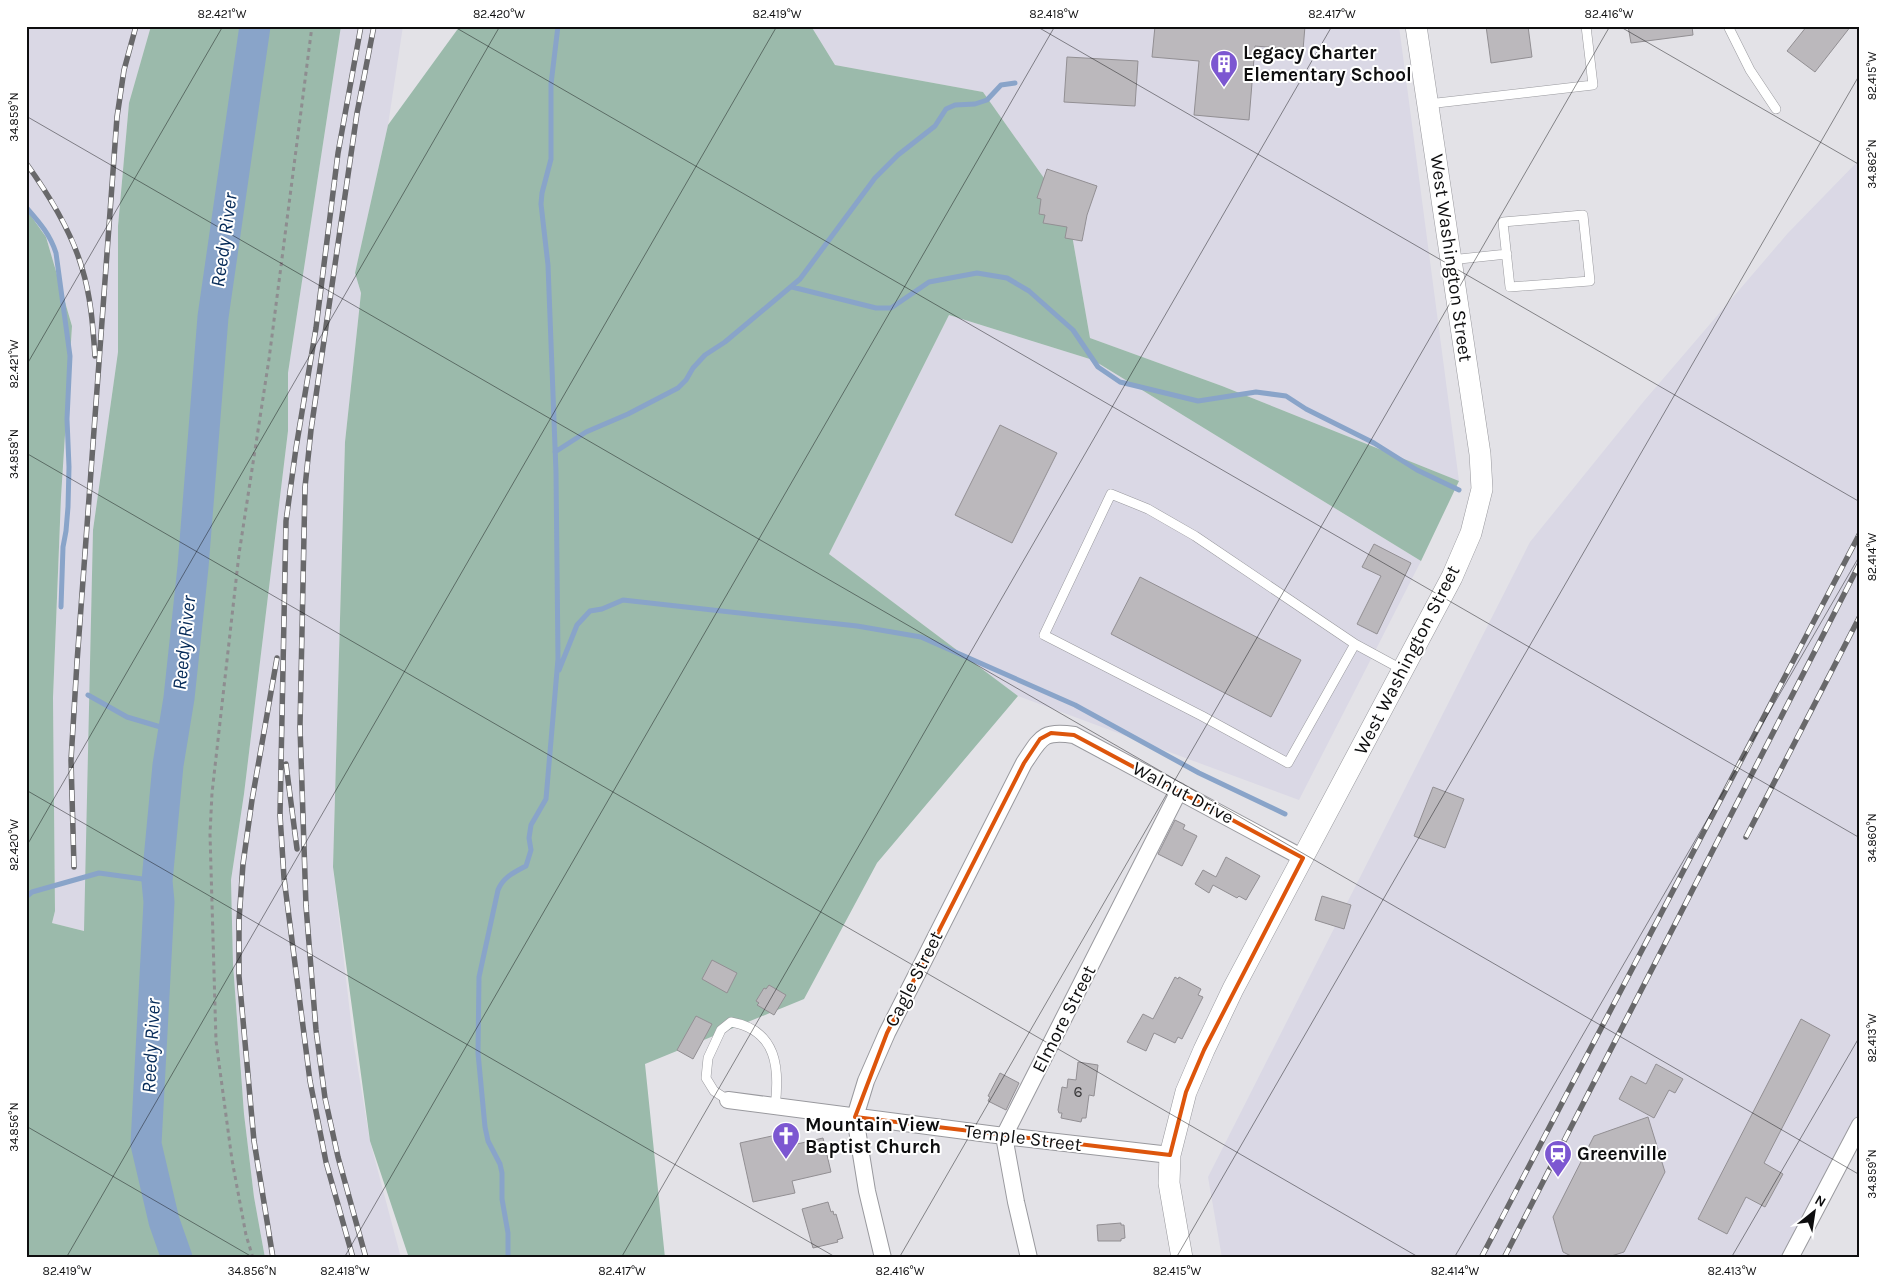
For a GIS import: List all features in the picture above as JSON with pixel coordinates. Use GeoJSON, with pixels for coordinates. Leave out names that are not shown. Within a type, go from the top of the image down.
{"type":"FeatureCollection","features":[{"type":"Feature","properties":{"kind":"street","name":"West Washington Street"},"geometry":{"type":"LineString","coordinates":[[1182,1258],[1169,1183],[1170,1155],[1186,1092],[1233,989],[1452,577],[1471,533],[1482,489],[1480,454],[1416,26]]}},
{"type":"Feature","properties":{"kind":"street","name":"Cagle Street"},"geometry":{"type":"LineString","coordinates":[[883,1258],[867,1191],[855,1117],[866,1081],[887,1033],[1024,763],[1040,739],[1051,733],[1061,733]]}},
{"type":"Feature","properties":{"kind":"street","name":"Walnut Drive"},"geometry":{"type":"LineString","coordinates":[[1061,733],[1074,735],[1303,858]]}},
{"type":"Feature","properties":{"kind":"street","name":"Elmore Street"},"geometry":{"type":"LineString","coordinates":[[1004,1136],[1179,791]]}},
{"type":"Feature","properties":{"kind":"street","name":"Temple Street"},"geometry":{"type":"LineString","coordinates":[[728,1100],[1004,1136],[1170,1155]]}},
{"type":"Feature","properties":{"kind":"street"},"geometry":{"type":"LineString","coordinates":[[1790,1258],[1854,1151],[1860,1125]]}},
{"type":"Feature","properties":{"kind":"street"},"geometry":{"type":"LineString","coordinates":[[1004,1136],[1029,1258]]}},
{"type":"Feature","properties":{"kind":"lane"},"geometry":{"type":"LineString","coordinates":[[1428,104],[1593,85],[1586,26]]}},
{"type":"Feature","properties":{"kind":"lane"},"geometry":{"type":"LineString","coordinates":[[1728,26],[1750,70],[1776,109]]}},
{"type":"Feature","properties":{"kind":"lane"},"geometry":{"type":"LineString","coordinates":[[1583,215],[1590,281],[1510,287],[1507,254],[1503,222],[1583,215]]}},
{"type":"Feature","properties":{"kind":"lane"},"geometry":{"type":"LineString","coordinates":[[1450,260],[1507,254]]}},
{"type":"Feature","properties":{"kind":"lane"},"geometry":{"type":"LineString","coordinates":[[1355,644],[1288,763],[1202,716],[1044,635],[1111,494],[1148,510],[1195,536],[1355,644],[1403,671]]}},
{"type":"Feature","properties":{"kind":"lane"},"geometry":{"type":"LineString","coordinates":[[728,1100],[714,1091],[706,1078],[708,1058],[714,1044],[721,1030],[731,1022],[745,1024],[756,1030],[771,1051],[777,1068],[778,1084],[775,1107]]}},
{"type":"Feature","properties":{"kind":"path"},"geometry":{"type":"LineString","coordinates":[[253,1258],[246,1235],[232,1160],[216,1042],[210,834],[212,793],[239,554],[269,359],[312,26]]}},
{"type":"Feature","properties":{"kind":"highlighted area"},"geometry":{"type":"Polygon","coordinates":[[[1051,733],[1074,735],[1303,858],[1204,1050],[1186,1092],[1170,1155],[855,1117],[887,1033],[1024,763],[1040,739],[1051,733]]]}},
{"type":"Feature","properties":{"kind":"shaded area"},"geometry":{"type":"Polygon","coordinates":[[[26,26],[151,26],[129,103],[118,226],[118,352],[93,530],[85,931],[52,923],[55,911],[53,698],[61,497],[72,326],[46,237],[26,209],[26,26]]]}},
{"type":"Feature","properties":{"kind":"shaded area"},"geometry":{"type":"Polygon","coordinates":[[[341,26],[403,26],[388,125],[355,273],[361,293],[345,442],[333,867],[353,1039],[370,1141],[401,1258],[265,1258],[254,1197],[244,1114],[233,964],[231,880],[244,794],[288,431],[288,373],[341,26]]]}},
{"type":"Feature","properties":{"kind":"shaded area"},"geometry":{"type":"Polygon","coordinates":[[[811,26],[1399,26],[1459,481],[1222,386],[1090,338],[1068,212],[983,92],[835,65],[811,26]]]}},
{"type":"Feature","properties":{"kind":"shaded area"},"geometry":{"type":"Polygon","coordinates":[[[1860,159],[1860,1119],[1789,1258],[1222,1258],[1208,1177],[1530,542],[1644,401],[1788,233],[1860,159]]]}},
{"type":"Feature","properties":{"kind":"shaded area"},"geometry":{"type":"Polygon","coordinates":[[[949,315],[1093,360],[1421,561],[1299,800],[1018,696],[829,554],[949,315]]]}},
{"type":"Feature","properties":{"kind":"green space"},"geometry":{"type":"Polygon","coordinates":[[[151,26],[341,26],[288,373],[288,431],[244,794],[231,880],[233,964],[244,1114],[254,1197],[265,1258],[26,1258],[26,209],[46,237],[72,326],[61,497],[53,698],[55,911],[52,923],[84,931],[93,530],[118,352],[118,226],[129,103],[151,26]]]}},
{"type":"Feature","properties":{"kind":"green space"},"geometry":{"type":"Polygon","coordinates":[[[461,26],[811,26],[835,65],[983,92],[1068,212],[1090,338],[1222,386],[1459,481],[1421,561],[1093,360],[949,315],[829,554],[1018,696],[877,863],[804,999],[645,1064],[665,1258],[409,1258],[370,1141],[333,867],[345,442],[361,293],[355,273],[388,125],[461,26]]]}},
{"type":"Feature","properties":{"kind":"building","name":"Legacy Charter Elementary School"},"geometry":{"type":"Polygon","coordinates":[[[1155,26],[1305,26],[1303,50],[1255,46],[1249,120],[1194,115],[1199,61],[1152,57],[1155,26]]]}},
{"type":"Feature","properties":{"kind":"building"},"geometry":{"type":"Polygon","coordinates":[[[1486,26],[1528,26],[1532,57],[1491,63],[1486,26]]]}},
{"type":"Feature","properties":{"kind":"building"},"geometry":{"type":"Polygon","coordinates":[[[1628,26],[1692,26],[1693,35],[1631,43],[1628,26]]]}},
{"type":"Feature","properties":{"kind":"building"},"geometry":{"type":"Polygon","coordinates":[[[1807,26],[1851,26],[1815,72],[1787,51],[1807,26]]]}},
{"type":"Feature","properties":{"kind":"building"},"geometry":{"type":"Polygon","coordinates":[[[1067,57],[1138,61],[1135,106],[1064,102],[1067,57]]]}},
{"type":"Feature","properties":{"kind":"building"},"geometry":{"type":"Polygon","coordinates":[[[1047,169],[1097,186],[1087,215],[1082,241],[1065,238],[1067,227],[1043,223],[1045,215],[1039,214],[1041,199],[1037,198],[1047,169]]]}},
{"type":"Feature","properties":{"kind":"building"},"geometry":{"type":"Polygon","coordinates":[[[1000,425],[1057,453],[1012,543],[955,515],[1000,425]]]}},
{"type":"Feature","properties":{"kind":"building"},"geometry":{"type":"Polygon","coordinates":[[[1374,544],[1411,563],[1377,634],[1357,624],[1381,576],[1362,567],[1374,544]]]}},
{"type":"Feature","properties":{"kind":"building"},"geometry":{"type":"Polygon","coordinates":[[[1140,577],[1301,660],[1271,717],[1111,634],[1140,577]]]}},
{"type":"Feature","properties":{"kind":"building"},"geometry":{"type":"Polygon","coordinates":[[[1433,787],[1464,799],[1445,848],[1414,836],[1433,787]]]}},
{"type":"Feature","properties":{"kind":"building"},"geometry":{"type":"Polygon","coordinates":[[[1175,820],[1185,825],[1183,829],[1197,836],[1182,866],[1158,854],[1175,820]]]}},
{"type":"Feature","properties":{"kind":"building"},"geometry":{"type":"Polygon","coordinates":[[[1226,857],[1260,876],[1246,900],[1239,896],[1237,898],[1213,885],[1209,893],[1195,884],[1203,870],[1216,877],[1226,857]]]}},
{"type":"Feature","properties":{"kind":"building"},"geometry":{"type":"Polygon","coordinates":[[[1322,896],[1351,905],[1344,929],[1315,920],[1322,896]]]}},
{"type":"Feature","properties":{"kind":"building"},"geometry":{"type":"Polygon","coordinates":[[[712,960],[737,973],[727,993],[702,979],[712,960]]]}},
{"type":"Feature","properties":{"kind":"building"},"geometry":{"type":"Polygon","coordinates":[[[1175,977],[1178,979],[1179,977],[1201,989],[1198,995],[1203,997],[1182,1039],[1178,1037],[1175,1043],[1154,1033],[1146,1051],[1127,1042],[1143,1014],[1153,1019],[1175,977]]]}},
{"type":"Feature","properties":{"kind":"building"},"geometry":{"type":"Polygon","coordinates":[[[769,985],[786,995],[774,1015],[757,1005],[759,1003],[756,1001],[764,988],[766,989],[769,985]]]}},
{"type":"Feature","properties":{"kind":"building"},"geometry":{"type":"Polygon","coordinates":[[[696,1016],[712,1024],[693,1059],[677,1050],[696,1016]]]}},
{"type":"Feature","properties":{"kind":"building"},"geometry":{"type":"Polygon","coordinates":[[[1801,1019],[1830,1035],[1764,1163],[1783,1174],[1765,1207],[1746,1197],[1727,1234],[1698,1219],[1801,1019]]]}},
{"type":"Feature","properties":{"kind":"building"},"geometry":{"type":"Polygon","coordinates":[[[1078,1062],[1098,1065],[1094,1096],[1089,1095],[1086,1118],[1082,1118],[1081,1122],[1061,1118],[1062,1113],[1059,1113],[1058,1110],[1062,1087],[1067,1088],[1068,1079],[1076,1080],[1078,1062]]]}},
{"type":"Feature","properties":{"kind":"building"},"geometry":{"type":"Polygon","coordinates":[[[1656,1064],[1683,1079],[1675,1093],[1669,1090],[1654,1118],[1619,1099],[1631,1076],[1646,1084],[1656,1064]]]}},
{"type":"Feature","properties":{"kind":"building"},"geometry":{"type":"Polygon","coordinates":[[[1000,1073],[1019,1083],[1006,1110],[988,1101],[990,1097],[988,1096],[1000,1073]]]}},
{"type":"Feature","properties":{"kind":"building","name":"Greenville"},"geometry":{"type":"Polygon","coordinates":[[[1648,1117],[1665,1172],[1624,1252],[1605,1258],[1575,1258],[1563,1252],[1553,1217],[1594,1136],[1648,1117]]]}},
{"type":"Feature","properties":{"kind":"building","name":"Mountain View Baptist Church"},"geometry":{"type":"Polygon","coordinates":[[[781,1134],[784,1147],[823,1138],[831,1172],[792,1181],[795,1193],[753,1202],[740,1143],[781,1134]]]}},
{"type":"Feature","properties":{"kind":"building"},"geometry":{"type":"Polygon","coordinates":[[[828,1202],[831,1212],[833,1211],[834,1215],[836,1214],[843,1238],[837,1240],[838,1242],[813,1248],[802,1209],[828,1202]]]}},
{"type":"Feature","properties":{"kind":"building"},"geometry":{"type":"Polygon","coordinates":[[[1121,1223],[1121,1225],[1124,1225],[1125,1238],[1121,1239],[1121,1241],[1098,1241],[1097,1225],[1121,1223]]]}},
{"type":"Feature","properties":{"kind":"waterway","name":"Reedy River"},"geometry":{"type":"LineString","coordinates":[[177,1258],[164,1221],[146,1144],[159,902],[157,881],[168,765],[179,698],[193,567],[213,317],[255,26]]}},
{"type":"Feature","properties":{"kind":"waterway"},"geometry":{"type":"LineString","coordinates":[[508,1258],[508,1233],[502,1199],[502,1173],[500,1164],[488,1141],[485,1127],[478,1053],[479,977],[498,890],[506,878],[526,866],[531,850],[529,838],[531,825],[546,799],[558,659],[556,472],[548,265],[541,204],[551,159],[551,84],[558,26]]}},
{"type":"Feature","properties":{"kind":"waterway"},"geometry":{"type":"LineString","coordinates":[[555,452],[586,432],[628,414],[678,388],[705,355],[725,342],[800,279],[875,178],[898,155],[935,126],[946,109],[955,105],[975,104],[987,100],[1001,85],[1015,83]]}},
{"type":"Feature","properties":{"kind":"waterway"},"geometry":{"type":"LineString","coordinates":[[26,207],[40,223],[54,246],[70,356],[67,419],[68,507],[63,547],[61,607]]}},
{"type":"Feature","properties":{"kind":"waterway"},"geometry":{"type":"LineString","coordinates":[[792,287],[876,308],[891,308],[929,282],[977,273],[1007,278],[1029,291],[1073,330],[1098,367],[1120,382],[1198,401],[1256,392],[1286,396],[1306,409],[1374,443],[1417,470],[1459,490]]}},
{"type":"Feature","properties":{"kind":"waterway"},"geometry":{"type":"LineString","coordinates":[[559,670],[577,625],[590,611],[602,609],[623,600],[857,626],[921,637],[1075,705],[1199,773],[1285,814]]}},
{"type":"Feature","properties":{"kind":"waterway"},"geometry":{"type":"LineString","coordinates":[[88,695],[127,717],[174,731]]}},
{"type":"Feature","properties":{"kind":"waterway"},"geometry":{"type":"LineString","coordinates":[[26,897],[32,892],[99,873],[157,881]]}},
{"type":"Feature","properties":{"kind":"railway"},"geometry":{"type":"LineString","coordinates":[[74,867],[71,760],[117,117],[124,70],[136,26]]}},
{"type":"Feature","properties":{"kind":"railway"},"geometry":{"type":"LineString","coordinates":[[353,1258],[326,1162],[310,1081],[284,878],[280,815],[286,521],[316,328],[338,153],[361,26]]}},
{"type":"Feature","properties":{"kind":"railway"},"geometry":{"type":"LineString","coordinates":[[366,1258],[338,1157],[325,1098],[316,1030],[306,906],[300,727],[305,487],[311,430],[357,113],[374,26]]}},
{"type":"Feature","properties":{"kind":"railway"},"geometry":{"type":"LineString","coordinates":[[26,163],[58,213],[72,240],[90,301],[95,356]]}},
{"type":"Feature","properties":{"kind":"railway"},"geometry":{"type":"LineString","coordinates":[[1481,1258],[1860,533]]}},
{"type":"Feature","properties":{"kind":"railway"},"geometry":{"type":"LineString","coordinates":[[1504,1258],[1860,563]]}},
{"type":"Feature","properties":{"kind":"railway"},"geometry":{"type":"LineString","coordinates":[[1746,837],[1860,616]]}},
{"type":"Feature","properties":{"kind":"railway"},"geometry":{"type":"LineString","coordinates":[[273,1258],[254,1141],[239,976],[239,920],[243,864],[252,800],[277,658]]}},
{"type":"Feature","properties":{"kind":"railway"},"geometry":{"type":"LineString","coordinates":[[286,764],[297,849]]}},
{"type":"Feature","properties":{"kind":"place","name":"Legacy Charter Elementary School"},"geometry":{"type":"Point","coordinates":[1224,88]}},
{"type":"Feature","properties":{"kind":"place","name":"Mountain View Baptist Church"},"geometry":{"type":"Point","coordinates":[786,1160]}},
{"type":"Feature","properties":{"kind":"place","name":"Greenville"},"geometry":{"type":"Point","coordinates":[1558,1178]}}]}
